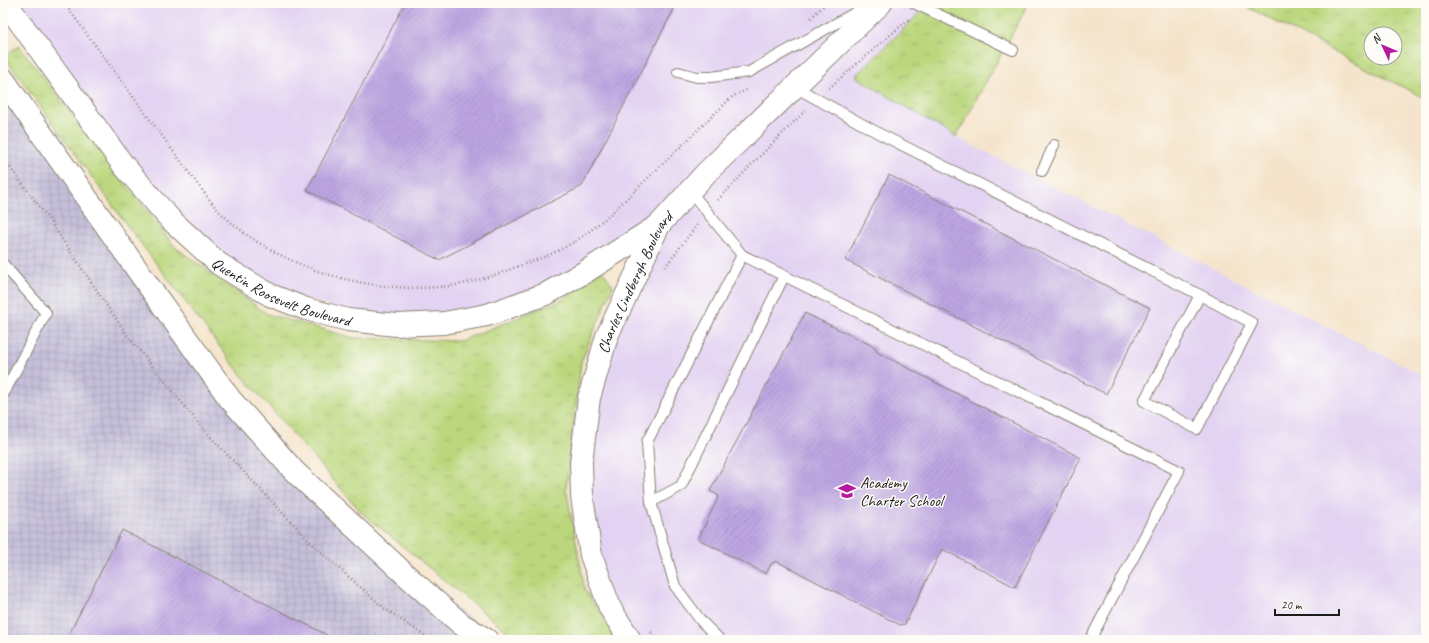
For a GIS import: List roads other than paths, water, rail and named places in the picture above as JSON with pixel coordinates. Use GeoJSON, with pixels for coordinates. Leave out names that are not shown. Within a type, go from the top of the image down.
{"type":"FeatureCollection","features":[{"type":"Feature","properties":{"kind":"street","name":"Quentin Roosevelt Boulevard"},"geometry":{"type":"LineString","coordinates":[[6,3],[124,166],[170,219],[219,264],[270,295],[306,309],[348,320],[397,325],[444,323],[487,315],[546,294],[585,272],[659,225]]}},
{"type":"Feature","properties":{"kind":"street","name":"Charles Lindbergh Boulevard"},"geometry":{"type":"LineString","coordinates":[[630,640],[610,608],[591,555],[582,497],[581,462],[589,398],[607,336],[659,225],[706,172],[881,3]]}},
{"type":"Feature","properties":{"kind":"street"},"geometry":{"type":"LineString","coordinates":[[3,79],[142,278],[230,399],[294,471],[461,624],[487,640]]}},
{"type":"Feature","properties":{"kind":"lane"},"geometry":{"type":"LineString","coordinates":[[678,72],[697,77],[711,77],[749,72],[872,3]]}},
{"type":"Feature","properties":{"kind":"lane"},"geometry":{"type":"LineString","coordinates":[[914,3],[1013,50]]}},
{"type":"Feature","properties":{"kind":"lane"},"geometry":{"type":"LineString","coordinates":[[794,87],[880,134],[1200,295],[1252,323],[1197,429],[1144,401],[1200,295]]}},
{"type":"Feature","properties":{"kind":"lane"},"geometry":{"type":"LineString","coordinates":[[1042,171],[1054,145]]}},
{"type":"Feature","properties":{"kind":"lane"},"geometry":{"type":"LineString","coordinates":[[690,191],[742,255],[1179,471],[1090,640]]}},
{"type":"Feature","properties":{"kind":"lane"},"geometry":{"type":"LineString","coordinates":[[720,640],[701,621],[675,586],[651,502],[647,442],[742,255]]}},
{"type":"Feature","properties":{"kind":"lane"},"geometry":{"type":"LineString","coordinates":[[3,264],[46,312],[3,395]]}},
{"type":"Feature","properties":{"kind":"lane"},"geometry":{"type":"LineString","coordinates":[[651,502],[681,486],[784,276]]}},
{"type":"Feature","properties":{"kind":"place","name":"Academy Charter School"},"geometry":{"type":"Point","coordinates":[847,491]}}]}
